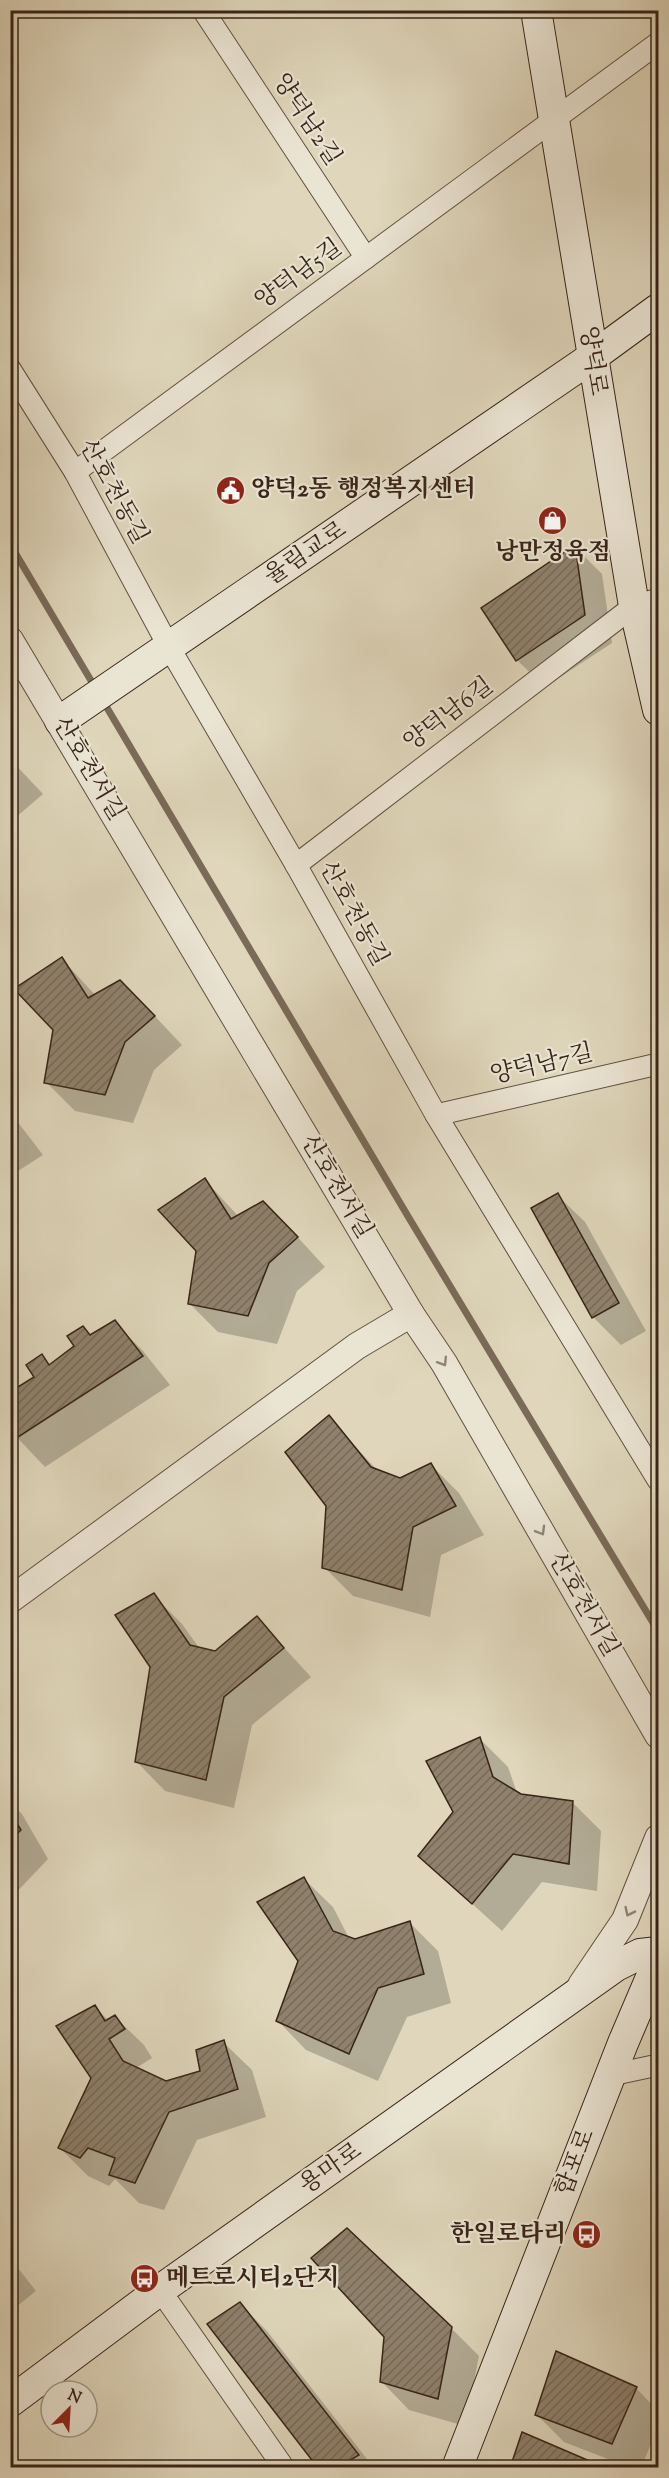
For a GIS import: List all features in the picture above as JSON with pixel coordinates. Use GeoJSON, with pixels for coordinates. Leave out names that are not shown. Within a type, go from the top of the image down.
{"type":"FeatureCollection","features":[{"type":"Feature","properties":{"kind":"main road","name":"양덕로"},"geometry":{"type":"LineString","coordinates":[[536,10],[591,358],[646,602],[658,710]]}},
{"type":"Feature","properties":{"kind":"main road","name":"율림교로"},"geometry":{"type":"LineString","coordinates":[[60,721],[591,358],[658,309]]}},
{"type":"Feature","properties":{"kind":"main road","name":"용마로"},"geometry":{"type":"LineString","coordinates":[[10,2402],[160,2290],[616,1966],[640,1954],[658,1952]]}},
{"type":"Feature","properties":{"kind":"main road","name":"합포로"},"geometry":{"type":"LineString","coordinates":[[457,2468],[658,1961]]}},
{"type":"Feature","properties":{"kind":"street","name":"양덕남2길"},"geometry":{"type":"LineString","coordinates":[[203,10],[366,258]]}},
{"type":"Feature","properties":{"kind":"street","name":"양덕남5길"},"geometry":{"type":"LineString","coordinates":[[75,472],[553,118],[658,43]]}},
{"type":"Feature","properties":{"kind":"street","name":"산호천동길"},"geometry":{"type":"LineString","coordinates":[[10,369],[75,472],[169,647],[296,865],[436,1115],[658,1480]]}},
{"type":"Feature","properties":{"kind":"street","name":"양덕남6길"},"geometry":{"type":"LineString","coordinates":[[296,865],[646,602]]}},
{"type":"Feature","properties":{"kind":"street","name":"산호천서길"},"geometry":{"type":"LineString","coordinates":[[10,640],[411,1314],[444,1363],[658,1736]]}},
{"type":"Feature","properties":{"kind":"street","name":"양덕남7길"},"geometry":{"type":"LineString","coordinates":[[436,1115],[658,1065]]}},
{"type":"Feature","properties":{"kind":"street"},"geometry":{"type":"LineString","coordinates":[[10,1600],[357,1346],[411,1314]]}},
{"type":"Feature","properties":{"kind":"street"},"geometry":{"type":"LineString","coordinates":[[561,2007],[591,1973],[618,1933],[634,1902],[658,1838]]}},
{"type":"Feature","properties":{"kind":"street"},"geometry":{"type":"LineString","coordinates":[[611,2075],[658,2065]]}},
{"type":"Feature","properties":{"kind":"street"},"geometry":{"type":"LineString","coordinates":[[160,2290],[284,2468]]}},
{"type":"Feature","properties":{"kind":"building"},"geometry":{"type":"Polygon","coordinates":[[[575,545],[585,615],[516,661],[481,608],[575,545]]]}},
{"type":"Feature","properties":{"kind":"building"},"geometry":{"type":"Polygon","coordinates":[[[62,957],[88,998],[120,980],[155,1016],[125,1042],[105,1095],[44,1083],[53,1030],[14,989],[62,957]]]}},
{"type":"Feature","properties":{"kind":"building"},"geometry":{"type":"Polygon","coordinates":[[[205,1178],[231,1219],[263,1201],[298,1237],[269,1263],[248,1316],[188,1304],[196,1251],[158,1210],[205,1178]]]}},
{"type":"Feature","properties":{"kind":"building"},"geometry":{"type":"Polygon","coordinates":[[[558,1193],[619,1303],[592,1318],[531,1208],[558,1193]]]}},
{"type":"Feature","properties":{"kind":"building"},"geometry":{"type":"Polygon","coordinates":[[[115,1320],[143,1356],[15,1439],[10,1433],[10,1392],[34,1377],[26,1365],[42,1354],[49,1365],[74,1346],[67,1336],[83,1326],[90,1335],[115,1320]]]}},
{"type":"Feature","properties":{"kind":"building"},"geometry":{"type":"Polygon","coordinates":[[[329,1415],[371,1467],[400,1478],[431,1463],[456,1506],[413,1527],[402,1590],[322,1568],[326,1506],[285,1452],[329,1415]]]}},
{"type":"Feature","properties":{"kind":"building"},"geometry":{"type":"Polygon","coordinates":[[[154,1593],[190,1645],[215,1651],[257,1616],[284,1648],[224,1697],[206,1780],[135,1762],[150,1667],[115,1615],[154,1593]]]}},
{"type":"Feature","properties":{"kind":"building"},"geometry":{"type":"Polygon","coordinates":[[[480,1737],[493,1777],[521,1794],[573,1801],[569,1864],[513,1854],[472,1904],[418,1856],[453,1812],[426,1761],[480,1737]]]}},
{"type":"Feature","properties":{"kind":"building"},"geometry":{"type":"Polygon","coordinates":[[[10,1812],[21,1830],[10,1841],[10,1812]]]}},
{"type":"Feature","properties":{"kind":"building"},"geometry":{"type":"Polygon","coordinates":[[[304,1877],[333,1931],[355,1939],[410,1921],[424,1974],[378,1988],[349,2054],[276,2021],[298,1961],[257,1902],[304,1877]]]}},
{"type":"Feature","properties":{"kind":"building"},"geometry":{"type":"Polygon","coordinates":[[[95,2005],[105,2021],[115,2015],[125,2029],[109,2039],[123,2061],[166,2081],[200,2071],[196,2050],[224,2040],[238,2089],[169,2112],[135,2183],[109,2175],[115,2158],[88,2148],[80,2158],[58,2148],[91,2078],[56,2026],[95,2005]]]}},
{"type":"Feature","properties":{"kind":"building"},"geometry":{"type":"Polygon","coordinates":[[[347,2228],[452,2327],[438,2399],[380,2382],[384,2337],[311,2258],[347,2228]]]}},
{"type":"Feature","properties":{"kind":"building"},"geometry":{"type":"Polygon","coordinates":[[[240,2302],[359,2455],[336,2468],[318,2468],[207,2324],[240,2302]]]}},
{"type":"Feature","properties":{"kind":"building"},"geometry":{"type":"Polygon","coordinates":[[[556,2351],[637,2387],[612,2444],[535,2415],[556,2351]]]}},
{"type":"Feature","properties":{"kind":"building"},"geometry":{"type":"Polygon","coordinates":[[[522,2432],[606,2468],[510,2468],[522,2432]]]}},
{"type":"Feature","properties":{"kind":"waterway"},"geometry":{"type":"LineString","coordinates":[[10,544],[96,689]]}},
{"type":"Feature","properties":{"kind":"waterway"},"geometry":{"type":"LineString","coordinates":[[103,701],[409,1218],[658,1631]]}},
{"type":"Feature","properties":{"kind":"place","name":"양덕2동 행정복지센터"},"geometry":{"type":"Point","coordinates":[230,490]}},
{"type":"Feature","properties":{"kind":"place","name":"낭만정육점"},"geometry":{"type":"Point","coordinates":[553,520]}},
{"type":"Feature","properties":{"kind":"place","name":"한일로타리"},"geometry":{"type":"Point","coordinates":[587,2235]}},
{"type":"Feature","properties":{"kind":"place","name":"메트로시티2단지"},"geometry":{"type":"Point","coordinates":[145,2279]}}]}
